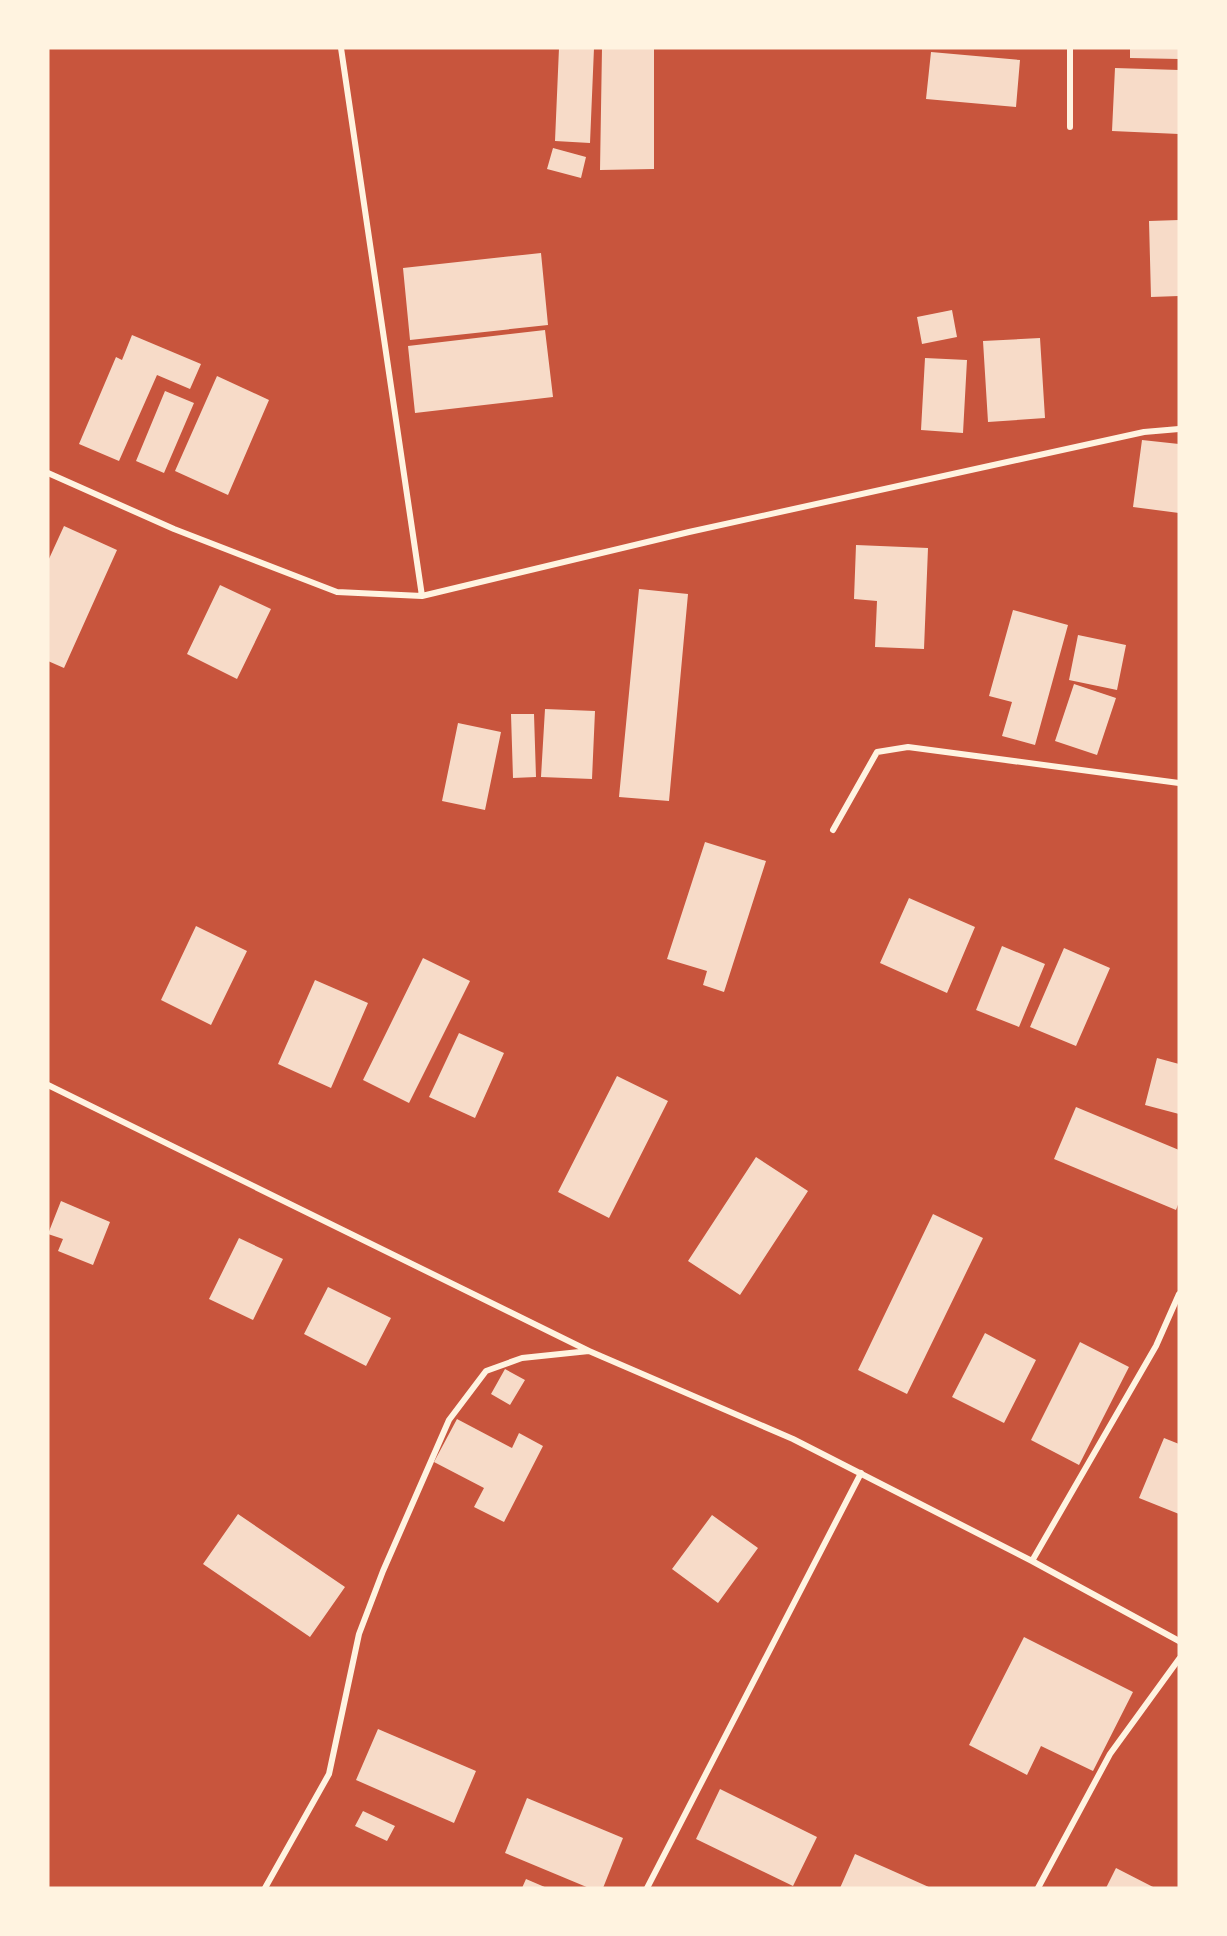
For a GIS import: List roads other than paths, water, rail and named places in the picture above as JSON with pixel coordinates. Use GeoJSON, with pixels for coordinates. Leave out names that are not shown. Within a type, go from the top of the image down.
{"type":"FeatureCollection","features":[{"type":"Feature","properties":{"kind":"street"},"geometry":{"type":"LineString","coordinates":[[341,48],[422,596]]}},
{"type":"Feature","properties":{"kind":"street"},"geometry":{"type":"LineString","coordinates":[[1070,48],[1070,126]]}},
{"type":"Feature","properties":{"kind":"street"},"geometry":{"type":"LineString","coordinates":[[48,473],[174,529],[337,592],[422,596],[689,532],[1144,432],[1179,429]]}},
{"type":"Feature","properties":{"kind":"street"},"geometry":{"type":"LineString","coordinates":[[833,830],[877,752],[908,747],[1179,783]]}},
{"type":"Feature","properties":{"kind":"street"},"geometry":{"type":"LineString","coordinates":[[48,1085],[590,1351],[793,1439],[1032,1561],[1179,1641]]}},
{"type":"Feature","properties":{"kind":"street"},"geometry":{"type":"LineString","coordinates":[[1032,1561],[1156,1346],[1179,1294]]}},
{"type":"Feature","properties":{"kind":"street"},"geometry":{"type":"LineString","coordinates":[[265,1888],[329,1774],[359,1634],[383,1571],[449,1420],[486,1371],[522,1358],[590,1351]]}},
{"type":"Feature","properties":{"kind":"street"},"geometry":{"type":"LineString","coordinates":[[647,1888],[861,1473]]}},
{"type":"Feature","properties":{"kind":"street"},"geometry":{"type":"LineString","coordinates":[[1038,1888],[1110,1754],[1179,1659]]}}]}
